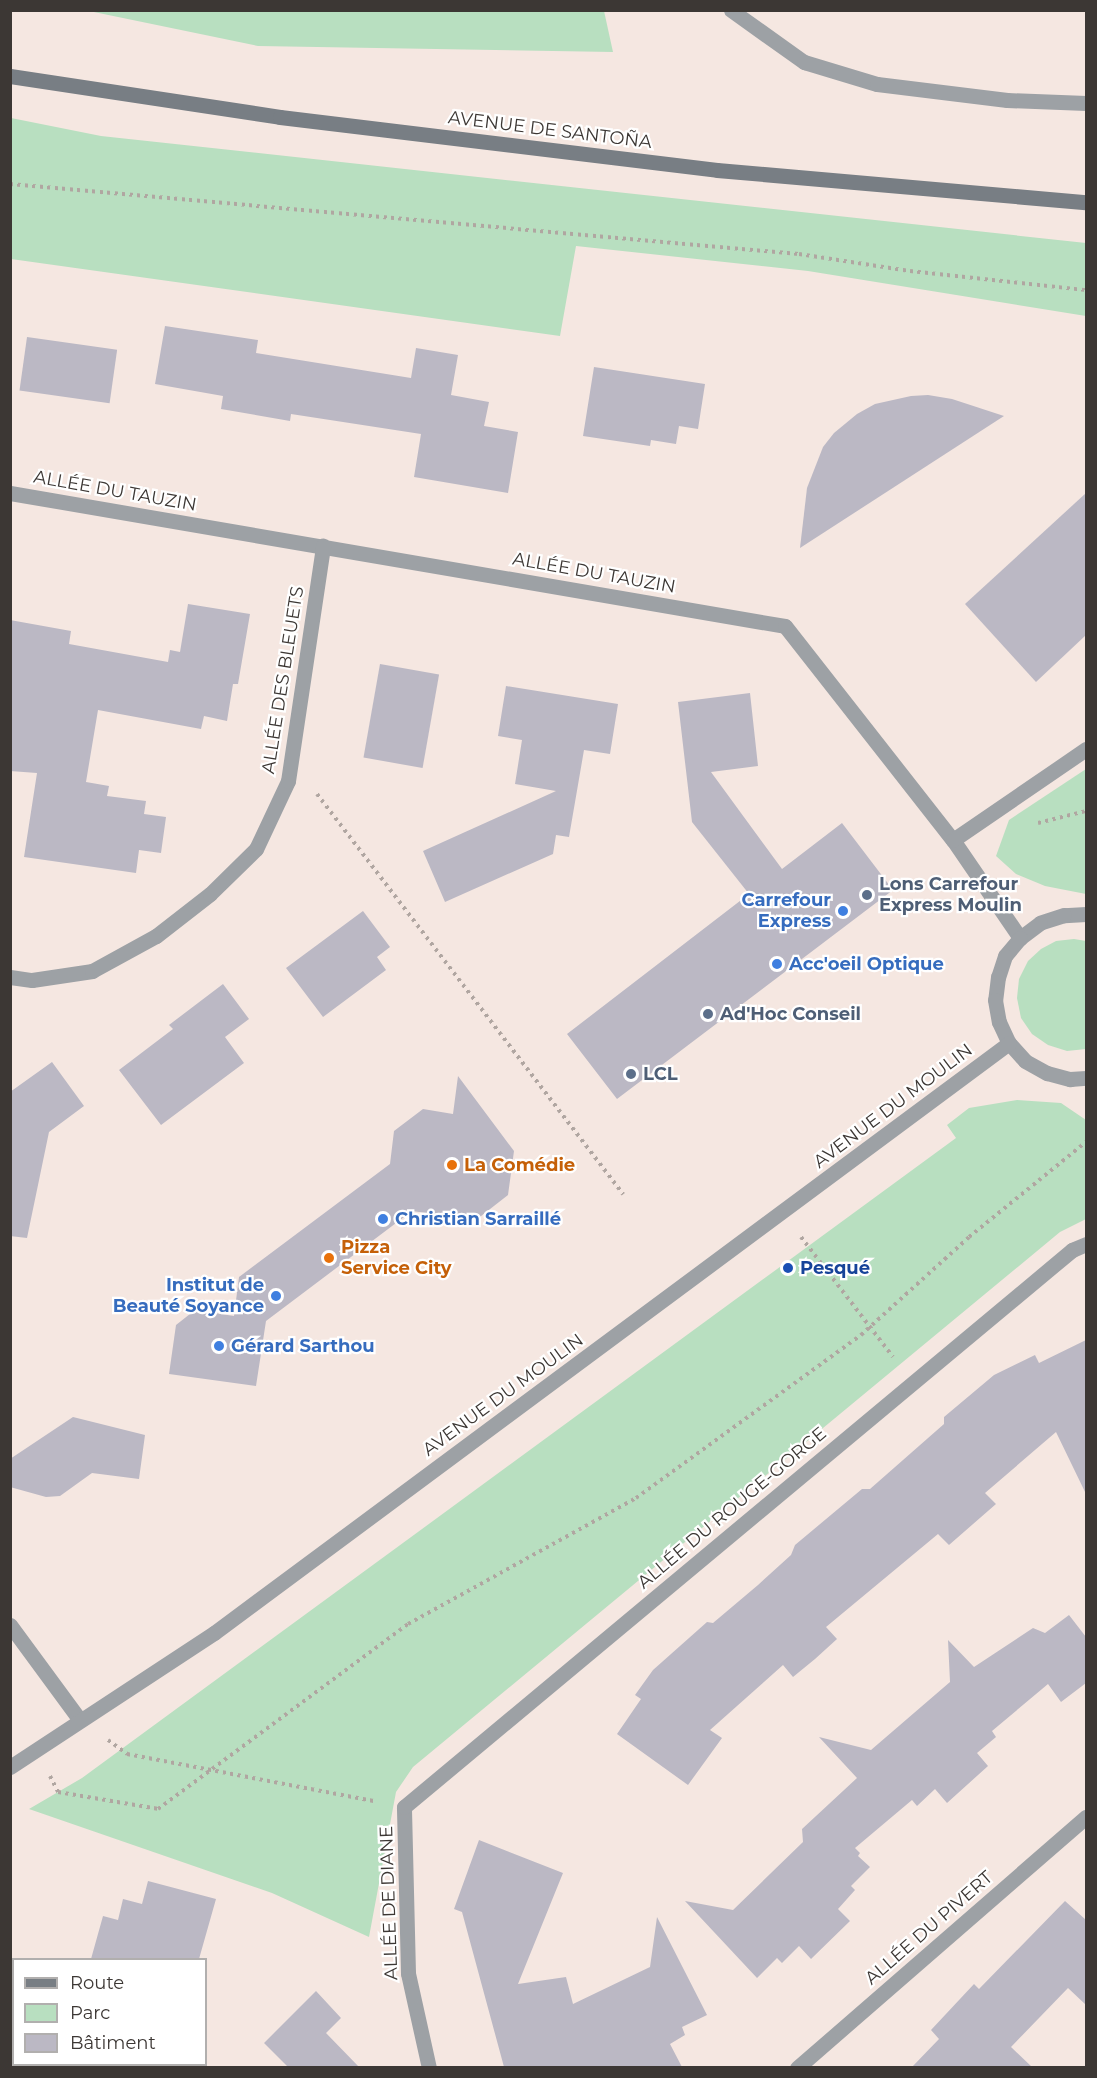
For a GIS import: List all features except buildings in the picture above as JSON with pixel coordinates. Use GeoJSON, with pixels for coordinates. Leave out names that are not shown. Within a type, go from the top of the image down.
{"type":"FeatureCollection","features":[{"type":"Feature","properties":{"kind":"main road","name":"AVENUE DE SANTOÑA"},"geometry":{"type":"LineString","coordinates":[[10,76],[280,117],[717,170],[1086,202]]}},
{"type":"Feature","properties":{"kind":"street"},"geometry":{"type":"LineString","coordinates":[[731,10],[804,62],[877,84],[1007,100],[1086,103]]}},
{"type":"Feature","properties":{"kind":"street","name":"ALLÉE DU TAUZIN"},"geometry":{"type":"LineString","coordinates":[[10,493],[785,626],[953,840],[1020,938]]}},
{"type":"Feature","properties":{"kind":"street","name":"ALLÉE DES BLEUETS"},"geometry":{"type":"LineString","coordinates":[[10,977],[32,980],[92,971],[156,936],[210,894],[256,849],[288,781],[323,546]]}},
{"type":"Feature","properties":{"kind":"street"},"geometry":{"type":"LineString","coordinates":[[953,840],[1086,749]]}},
{"type":"Feature","properties":{"kind":"street"},"geometry":{"type":"LineString","coordinates":[[1086,914],[1064,915],[1040,923],[1020,938],[1005,956],[998,977],[995,1000],[999,1022],[1009,1043],[1025,1061],[1047,1073],[1070,1079],[1086,1078]]}},
{"type":"Feature","properties":{"kind":"street","name":"AVENUE DU MOULIN"},"geometry":{"type":"LineString","coordinates":[[10,1767],[79,1719],[214,1633],[1009,1043]]}},
{"type":"Feature","properties":{"kind":"street","name":"ALLÉE DU ROUGE-GORGE"},"geometry":{"type":"LineString","coordinates":[[404,1807],[1072,1250],[1086,1244]]}},
{"type":"Feature","properties":{"kind":"street"},"geometry":{"type":"LineString","coordinates":[[10,1625],[79,1719]]}},
{"type":"Feature","properties":{"kind":"street","name":"ALLÉE DE DIANE"},"geometry":{"type":"LineString","coordinates":[[404,1807],[408,1973],[429,2067]]}},
{"type":"Feature","properties":{"kind":"street","name":"ALLÉE DU PIVERT"},"geometry":{"type":"LineString","coordinates":[[797,2067],[1086,1817]]}},
{"type":"Feature","properties":{"kind":"path"},"geometry":{"type":"LineString","coordinates":[[10,184],[799,254],[910,271],[1086,290]]}},
{"type":"Feature","properties":{"kind":"path"},"geometry":{"type":"LineString","coordinates":[[288,781],[307,781],[623,1194]]}},
{"type":"Feature","properties":{"kind":"path"},"geometry":{"type":"LineString","coordinates":[[35,1749],[58,1792],[158,1809],[408,1624],[636,1497],[870,1327],[969,1237],[1086,1142]]}},
{"type":"Feature","properties":{"kind":"path"},"geometry":{"type":"LineString","coordinates":[[782,1213],[914,1382]]}},
{"type":"Feature","properties":{"kind":"path"},"geometry":{"type":"LineString","coordinates":[[79,1719],[127,1754],[404,1807]]}},
{"type":"Feature","properties":{"kind":"green space"},"geometry":{"type":"Polygon","coordinates":[[[89,11],[604,11],[613,52],[258,46],[89,11]]]}},
{"type":"Feature","properties":{"kind":"green space"},"geometry":{"type":"Polygon","coordinates":[[[11,118],[101,136],[1086,243],[1086,316],[808,271],[576,246],[560,336],[11,259],[11,118]]]}},
{"type":"Feature","properties":{"kind":"green space"},"geometry":{"type":"Polygon","coordinates":[[[1086,769],[1086,894],[1045,886],[1016,874],[996,856],[1009,820],[1086,769]]]}},
{"type":"Feature","properties":{"kind":"green space"},"geometry":{"type":"Polygon","coordinates":[[[1074,939],[1086,941],[1086,1049],[1067,1051],[1048,1045],[1032,1034],[1021,1018],[1017,998],[1019,979],[1028,961],[1041,949],[1056,941],[1074,939]]]}},
{"type":"Feature","properties":{"kind":"green space"},"geometry":{"type":"Polygon","coordinates":[[[1017,1100],[1061,1103],[1086,1120],[1086,1219],[1060,1232],[413,1767],[396,1792],[369,1937],[272,1893],[29,1809],[82,1778],[956,1138],[947,1125],[969,1108],[1017,1100]]]}},
{"type":"Feature","properties":{"kind":"place","name":"Lons Carrefour Express Moulin"},"geometry":{"type":"Point","coordinates":[867,895]}},
{"type":"Feature","properties":{"kind":"place","name":"Carrefour Express"},"geometry":{"type":"Point","coordinates":[843,911]}},
{"type":"Feature","properties":{"kind":"place","name":"Acc'oeil Optique"},"geometry":{"type":"Point","coordinates":[777,964]}},
{"type":"Feature","properties":{"kind":"place","name":"Ad'Hoc Conseil"},"geometry":{"type":"Point","coordinates":[708,1014]}},
{"type":"Feature","properties":{"kind":"place","name":"LCL"},"geometry":{"type":"Point","coordinates":[631,1074]}},
{"type":"Feature","properties":{"kind":"place","name":"La Comédie"},"geometry":{"type":"Point","coordinates":[452,1165]}},
{"type":"Feature","properties":{"kind":"place","name":"Christian Sarraillé"},"geometry":{"type":"Point","coordinates":[383,1219]}},
{"type":"Feature","properties":{"kind":"place","name":"Pizza Service City"},"geometry":{"type":"Point","coordinates":[329,1258]}},
{"type":"Feature","properties":{"kind":"place","name":"Pesqué"},"geometry":{"type":"Point","coordinates":[788,1268]}},
{"type":"Feature","properties":{"kind":"place","name":"Institut de Beauté Soyance"},"geometry":{"type":"Point","coordinates":[276,1296]}},
{"type":"Feature","properties":{"kind":"place","name":"Gérard Sarthou"},"geometry":{"type":"Point","coordinates":[219,1346]}}]}
